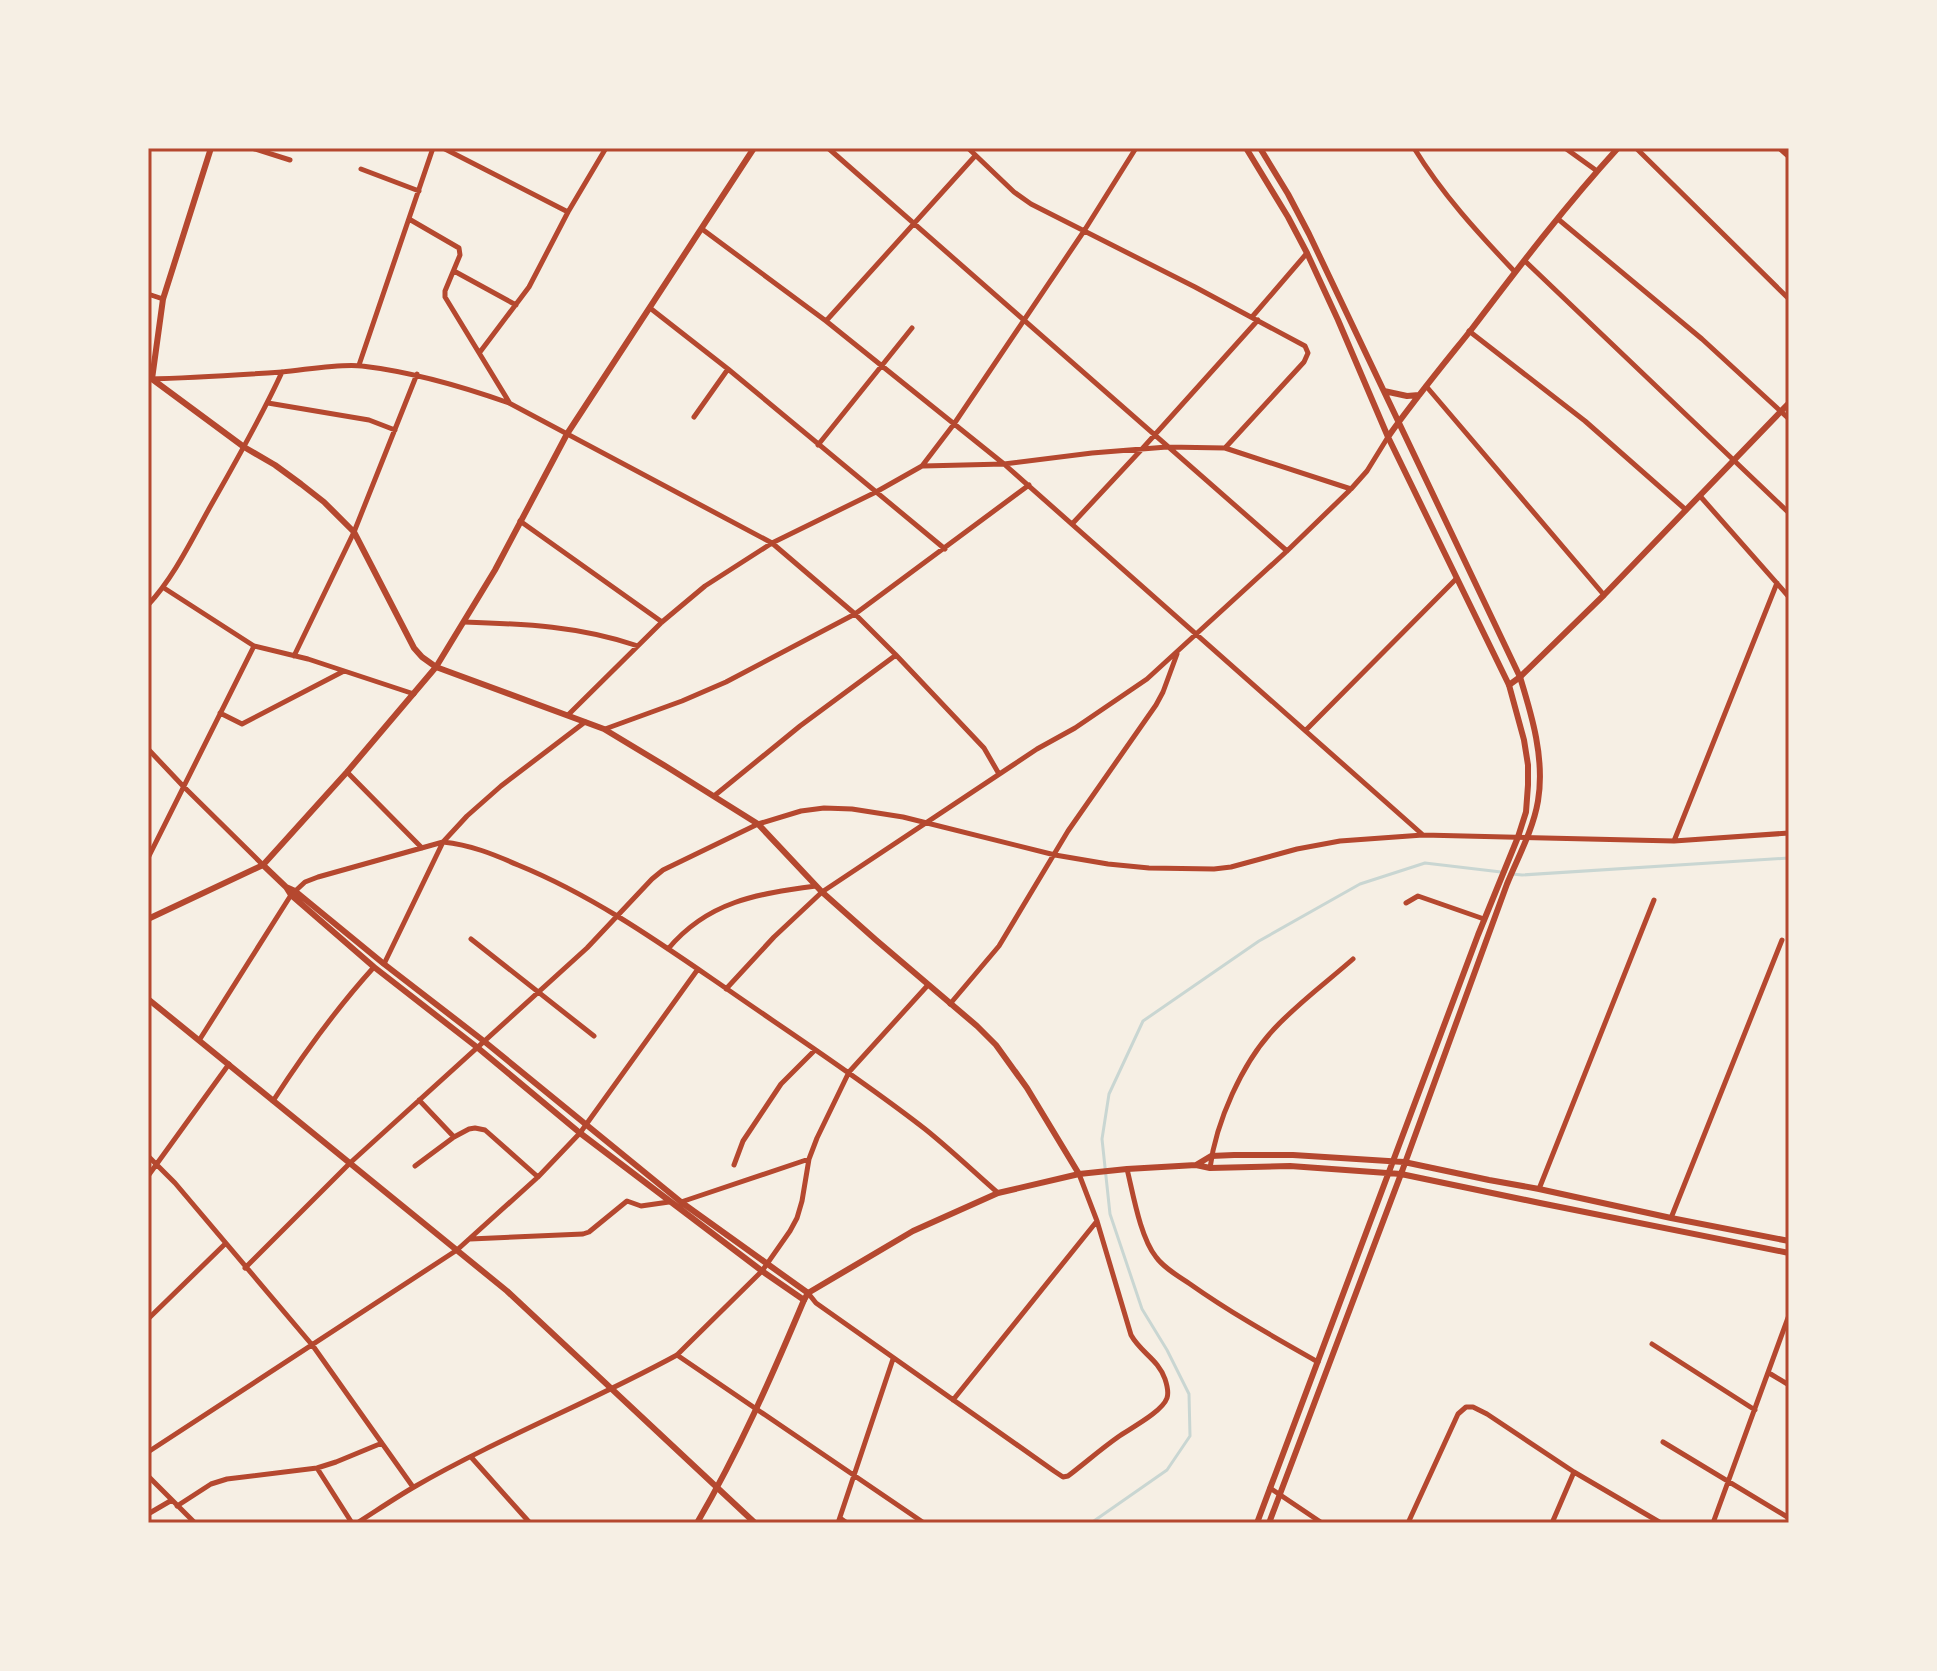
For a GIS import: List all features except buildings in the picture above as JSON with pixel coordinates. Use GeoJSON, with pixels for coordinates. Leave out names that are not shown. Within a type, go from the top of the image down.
{"type":"FeatureCollection","features":[{"type":"Feature","properties":{"kind":"main road"},"geometry":{"type":"LineString","coordinates":[[211,148],[163,299],[150,379],[301,484],[354,532],[414,648],[422,657],[436,667],[604,729],[758,824],[822,892],[987,1036],[1013,1067],[1079,1174]]}},
{"type":"Feature","properties":{"kind":"main road"},"geometry":{"type":"LineString","coordinates":[[148,919],[263,865],[436,667],[495,570],[567,434],[754,148]]}},
{"type":"Feature","properties":{"kind":"main road"},"geometry":{"type":"LineString","coordinates":[[1246,148],[1307,253],[1388,437],[1509,685],[1528,765],[1526,812],[1507,884],[1269,1523]]}},
{"type":"Feature","properties":{"kind":"main road"},"geometry":{"type":"LineString","coordinates":[[1257,1523],[1484,919],[1499,881],[1527,837],[1538,801],[1540,779],[1533,719],[1520,677],[1309,234],[1260,148]]}},
{"type":"Feature","properties":{"kind":"main road"},"geometry":{"type":"LineString","coordinates":[[1388,437],[1515,272],[1618,148]]}},
{"type":"Feature","properties":{"kind":"main road"},"geometry":{"type":"LineString","coordinates":[[1384,391],[1419,395]]}},
{"type":"Feature","properties":{"kind":"main road"},"geometry":{"type":"LineString","coordinates":[[1509,685],[1604,595],[1789,403]]}},
{"type":"Feature","properties":{"kind":"main road"},"geometry":{"type":"LineString","coordinates":[[263,865],[374,967],[580,1133],[669,1202],[806,1296]]}},
{"type":"Feature","properties":{"kind":"main road"},"geometry":{"type":"LineString","coordinates":[[293,893],[485,1042],[764,1268]]}},
{"type":"Feature","properties":{"kind":"main road"},"geometry":{"type":"LineString","coordinates":[[148,999],[507,1291],[755,1523]]}},
{"type":"Feature","properties":{"kind":"main road"},"geometry":{"type":"LineString","coordinates":[[1196,1165],[1211,1156],[1293,1155],[1404,1162],[1789,1241]]}},
{"type":"Feature","properties":{"kind":"main road"},"geometry":{"type":"LineString","coordinates":[[697,1523],[757,1409],[806,1296],[913,1231],[998,1193],[1079,1174],[1196,1165],[1210,1168],[1290,1166],[1389,1173],[1789,1253]]}},
{"type":"Feature","properties":{"kind":"street"},"geometry":{"type":"LineString","coordinates":[[252,148],[290,160]]}},
{"type":"Feature","properties":{"kind":"street"},"geometry":{"type":"LineString","coordinates":[[359,365],[433,148]]}},
{"type":"Feature","properties":{"kind":"street"},"geometry":{"type":"LineString","coordinates":[[443,148],[568,212]]}},
{"type":"Feature","properties":{"kind":"street"},"geometry":{"type":"LineString","coordinates":[[480,352],[516,305],[544,260],[606,148]]}},
{"type":"Feature","properties":{"kind":"street"},"geometry":{"type":"LineString","coordinates":[[828,148],[1287,551]]}},
{"type":"Feature","properties":{"kind":"street"},"geometry":{"type":"LineString","coordinates":[[968,148],[1014,192],[1043,210],[1305,346],[1307,356],[1304,362],[1225,448]]}},
{"type":"Feature","properties":{"kind":"street"},"geometry":{"type":"LineString","coordinates":[[568,715],[662,622],[705,586],[772,543],[922,466],[954,424],[1084,231],[1136,148]]}},
{"type":"Feature","properties":{"kind":"street"},"geometry":{"type":"LineString","coordinates":[[1414,148],[1423,164],[1475,229],[1515,272]]}},
{"type":"Feature","properties":{"kind":"street"},"geometry":{"type":"LineString","coordinates":[[1565,148],[1597,171]]}},
{"type":"Feature","properties":{"kind":"street"},"geometry":{"type":"LineString","coordinates":[[1636,148],[1789,299]]}},
{"type":"Feature","properties":{"kind":"street"},"geometry":{"type":"LineString","coordinates":[[1779,148],[1789,157]]}},
{"type":"Feature","properties":{"kind":"street"},"geometry":{"type":"LineString","coordinates":[[826,321],[975,156]]}},
{"type":"Feature","properties":{"kind":"street"},"geometry":{"type":"LineString","coordinates":[[361,169],[419,191]]}},
{"type":"Feature","properties":{"kind":"street"},"geometry":{"type":"LineString","coordinates":[[409,219],[459,248],[460,255],[445,297],[509,403]]}},
{"type":"Feature","properties":{"kind":"street"},"geometry":{"type":"LineString","coordinates":[[1558,219],[1702,339],[1789,419]]}},
{"type":"Feature","properties":{"kind":"street"},"geometry":{"type":"LineString","coordinates":[[702,229],[826,321],[1029,485],[1423,835]]}},
{"type":"Feature","properties":{"kind":"street"},"geometry":{"type":"LineString","coordinates":[[1073,523],[1142,449],[1307,253]]}},
{"type":"Feature","properties":{"kind":"street"},"geometry":{"type":"LineString","coordinates":[[1525,261],[1789,513]]}},
{"type":"Feature","properties":{"kind":"street"},"geometry":{"type":"LineString","coordinates":[[454,271],[516,305]]}},
{"type":"Feature","properties":{"kind":"street"},"geometry":{"type":"LineString","coordinates":[[148,294],[163,299]]}},
{"type":"Feature","properties":{"kind":"street"},"geometry":{"type":"LineString","coordinates":[[650,308],[945,549]]}},
{"type":"Feature","properties":{"kind":"street"},"geometry":{"type":"LineString","coordinates":[[818,445],[912,328]]}},
{"type":"Feature","properties":{"kind":"street"},"geometry":{"type":"LineString","coordinates":[[1469,331],[1585,421],[1686,510]]}},
{"type":"Feature","properties":{"kind":"street"},"geometry":{"type":"LineString","coordinates":[[150,379],[359,365],[417,374],[509,403],[772,543],[855,614],[896,655],[984,748],[999,774]]}},
{"type":"Feature","properties":{"kind":"street"},"geometry":{"type":"LineString","coordinates":[[694,417],[728,369]]}},
{"type":"Feature","properties":{"kind":"street"},"geometry":{"type":"LineString","coordinates":[[148,605],[164,588],[244,447],[282,372]]}},
{"type":"Feature","properties":{"kind":"street"},"geometry":{"type":"LineString","coordinates":[[294,656],[354,532],[417,374]]}},
{"type":"Feature","properties":{"kind":"street"},"geometry":{"type":"LineString","coordinates":[[1426,386],[1604,595]]}},
{"type":"Feature","properties":{"kind":"street"},"geometry":{"type":"LineString","coordinates":[[268,403],[369,420],[395,430]]}},
{"type":"Feature","properties":{"kind":"street"},"geometry":{"type":"LineString","coordinates":[[726,989],[774,937],[822,892],[999,774],[1129,693],[1178,653],[1195,633],[1351,489],[1367,471],[1388,437]]}},
{"type":"Feature","properties":{"kind":"street"},"geometry":{"type":"LineString","coordinates":[[922,466],[1004,464],[1167,447],[1225,448],[1351,489]]}},
{"type":"Feature","properties":{"kind":"street"},"geometry":{"type":"LineString","coordinates":[[604,729],[726,682],[855,614],[1029,485]]}},
{"type":"Feature","properties":{"kind":"street"},"geometry":{"type":"LineString","coordinates":[[1700,496],[1789,597]]}},
{"type":"Feature","properties":{"kind":"street"},"geometry":{"type":"LineString","coordinates":[[520,521],[662,622]]}},
{"type":"Feature","properties":{"kind":"street"},"geometry":{"type":"LineString","coordinates":[[1306,730],[1456,579]]}},
{"type":"Feature","properties":{"kind":"street"},"geometry":{"type":"LineString","coordinates":[[1674,841],[1777,583]]}},
{"type":"Feature","properties":{"kind":"street"},"geometry":{"type":"LineString","coordinates":[[164,588],[254,646],[345,670],[414,694]]}},
{"type":"Feature","properties":{"kind":"street"},"geometry":{"type":"LineString","coordinates":[[464,622],[585,631],[638,646]]}},
{"type":"Feature","properties":{"kind":"street"},"geometry":{"type":"LineString","coordinates":[[148,858],[254,646]]}},
{"type":"Feature","properties":{"kind":"street"},"geometry":{"type":"LineString","coordinates":[[950,1004],[999,946],[1068,831],[1156,705],[1178,653]]}},
{"type":"Feature","properties":{"kind":"street"},"geometry":{"type":"LineString","coordinates":[[714,796],[800,726],[896,655]]}},
{"type":"Feature","properties":{"kind":"street"},"geometry":{"type":"LineString","coordinates":[[220,713],[242,724],[345,670]]}},
{"type":"Feature","properties":{"kind":"street"},"geometry":{"type":"LineString","coordinates":[[384,964],[443,842],[501,786],[585,722]]}},
{"type":"Feature","properties":{"kind":"street"},"geometry":{"type":"LineString","coordinates":[[148,749],[263,865]]}},
{"type":"Feature","properties":{"kind":"street"},"geometry":{"type":"LineString","coordinates":[[347,772],[422,848]]}},
{"type":"Feature","properties":{"kind":"street"},"geometry":{"type":"LineString","coordinates":[[245,1268],[350,1163],[587,948],[619,916],[640,889],[663,870],[758,824],[791,813],[824,808],[852,809],[927,822],[1055,855],[1149,868],[1231,867],[1340,841],[1423,835],[1674,841],[1789,833]]}},
{"type":"Feature","properties":{"kind":"street"},"geometry":{"type":"LineString","coordinates":[[200,1039],[252,954],[293,893],[305,882],[443,842],[463,844],[533,871],[619,916],[849,1072],[926,1130],[998,1193]]}},
{"type":"Feature","properties":{"kind":"street"},"geometry":{"type":"LineString","coordinates":[[668,949],[689,927],[727,904],[764,893],[816,886]]}},
{"type":"Feature","properties":{"kind":"street"},"geometry":{"type":"LineString","coordinates":[[1406,903],[1418,896],[1484,919]]}},
{"type":"Feature","properties":{"kind":"street"},"geometry":{"type":"LineString","coordinates":[[1539,1189],[1654,900]]}},
{"type":"Feature","properties":{"kind":"street"},"geometry":{"type":"LineString","coordinates":[[471,939],[594,1036]]}},
{"type":"Feature","properties":{"kind":"street"},"geometry":{"type":"LineString","coordinates":[[1671,1218],[1782,940]]}},
{"type":"Feature","properties":{"kind":"street"},"geometry":{"type":"LineString","coordinates":[[1210,1168],[1224,1113],[1256,1051],[1285,1018],[1353,959]]}},
{"type":"Feature","properties":{"kind":"street"},"geometry":{"type":"LineString","coordinates":[[273,1101],[326,1023],[374,967]]}},
{"type":"Feature","properties":{"kind":"street"},"geometry":{"type":"LineString","coordinates":[[148,1452],[313,1346],[469,1240],[538,1177],[587,1125],[698,969]]}},
{"type":"Feature","properties":{"kind":"street"},"geometry":{"type":"LineString","coordinates":[[317,1468],[354,1523],[413,1487],[677,1355],[764,1268],[797,1218],[809,1159],[825,1118],[849,1072],[928,985]]}},
{"type":"Feature","properties":{"kind":"street"},"geometry":{"type":"LineString","coordinates":[[734,1165],[743,1141],[781,1084],[815,1050]]}},
{"type":"Feature","properties":{"kind":"street"},"geometry":{"type":"LineString","coordinates":[[148,1176],[229,1064]]}},
{"type":"Feature","properties":{"kind":"street"},"geometry":{"type":"LineString","coordinates":[[419,1100],[454,1137]]}},
{"type":"Feature","properties":{"kind":"street"},"geometry":{"type":"LineString","coordinates":[[415,1166],[454,1137],[475,1128],[485,1130],[538,1177]]}},
{"type":"Feature","properties":{"kind":"street"},"geometry":{"type":"LineString","coordinates":[[148,1156],[313,1346],[413,1487]]}},
{"type":"Feature","properties":{"kind":"street"},"geometry":{"type":"LineString","coordinates":[[681,1202],[809,1159]]}},
{"type":"Feature","properties":{"kind":"street"},"geometry":{"type":"LineString","coordinates":[[1124,1169],[1149,1246],[1168,1269],[1223,1307],[1319,1362]]}},
{"type":"Feature","properties":{"kind":"street"},"geometry":{"type":"LineString","coordinates":[[806,1296],[1063,1477],[1068,1476],[1163,1404],[1168,1389],[1155,1360],[1131,1335],[1097,1221],[1079,1174]]}},
{"type":"Feature","properties":{"kind":"street"},"geometry":{"type":"LineString","coordinates":[[469,1240],[583,1234],[627,1201],[641,1206],[669,1202]]}},
{"type":"Feature","properties":{"kind":"street"},"geometry":{"type":"LineString","coordinates":[[953,1400],[1097,1221]]}},
{"type":"Feature","properties":{"kind":"street"},"geometry":{"type":"LineString","coordinates":[[148,1319],[225,1244]]}},
{"type":"Feature","properties":{"kind":"street"},"geometry":{"type":"LineString","coordinates":[[1713,1523],[1789,1315]]}},
{"type":"Feature","properties":{"kind":"street"},"geometry":{"type":"LineString","coordinates":[[1652,1344],[1755,1410]]}},
{"type":"Feature","properties":{"kind":"street"},"geometry":{"type":"LineString","coordinates":[[677,1355],[924,1523]]}},
{"type":"Feature","properties":{"kind":"street"},"geometry":{"type":"LineString","coordinates":[[847,1523],[839,1520],[893,1359]]}},
{"type":"Feature","properties":{"kind":"street"},"geometry":{"type":"LineString","coordinates":[[1769,1373],[1789,1385]]}},
{"type":"Feature","properties":{"kind":"street"},"geometry":{"type":"LineString","coordinates":[[1408,1523],[1451,1427],[1466,1407],[1487,1414],[1574,1472],[1661,1523]]}},
{"type":"Feature","properties":{"kind":"street"},"geometry":{"type":"LineString","coordinates":[[1663,1442],[1789,1518]]}},
{"type":"Feature","properties":{"kind":"street"},"geometry":{"type":"LineString","coordinates":[[177,1506],[211,1484],[227,1479],[317,1468],[382,1443]]}},
{"type":"Feature","properties":{"kind":"street"},"geometry":{"type":"LineString","coordinates":[[471,1457],[530,1523]]}},
{"type":"Feature","properties":{"kind":"street"},"geometry":{"type":"LineString","coordinates":[[1552,1523],[1574,1472]]}},
{"type":"Feature","properties":{"kind":"street"},"geometry":{"type":"LineString","coordinates":[[148,1476],[195,1523]]}},
{"type":"Feature","properties":{"kind":"street"},"geometry":{"type":"LineString","coordinates":[[1270,1488],[1322,1523]]}},
{"type":"Feature","properties":{"kind":"street"},"geometry":{"type":"LineString","coordinates":[[148,1514],[172,1500]]}},
{"type":"Feature","properties":{"kind":"waterway"},"geometry":{"type":"LineString","coordinates":[[1512,874],[1789,858]]}},
{"type":"Feature","properties":{"kind":"waterway"},"geometry":{"type":"LineString","coordinates":[[1091,1523],[1167,1470],[1190,1436],[1189,1394],[1142,1309],[1110,1214],[1102,1139],[1109,1094],[1143,1021],[1259,941],[1360,884],[1425,863],[1501,872]]}}]}
